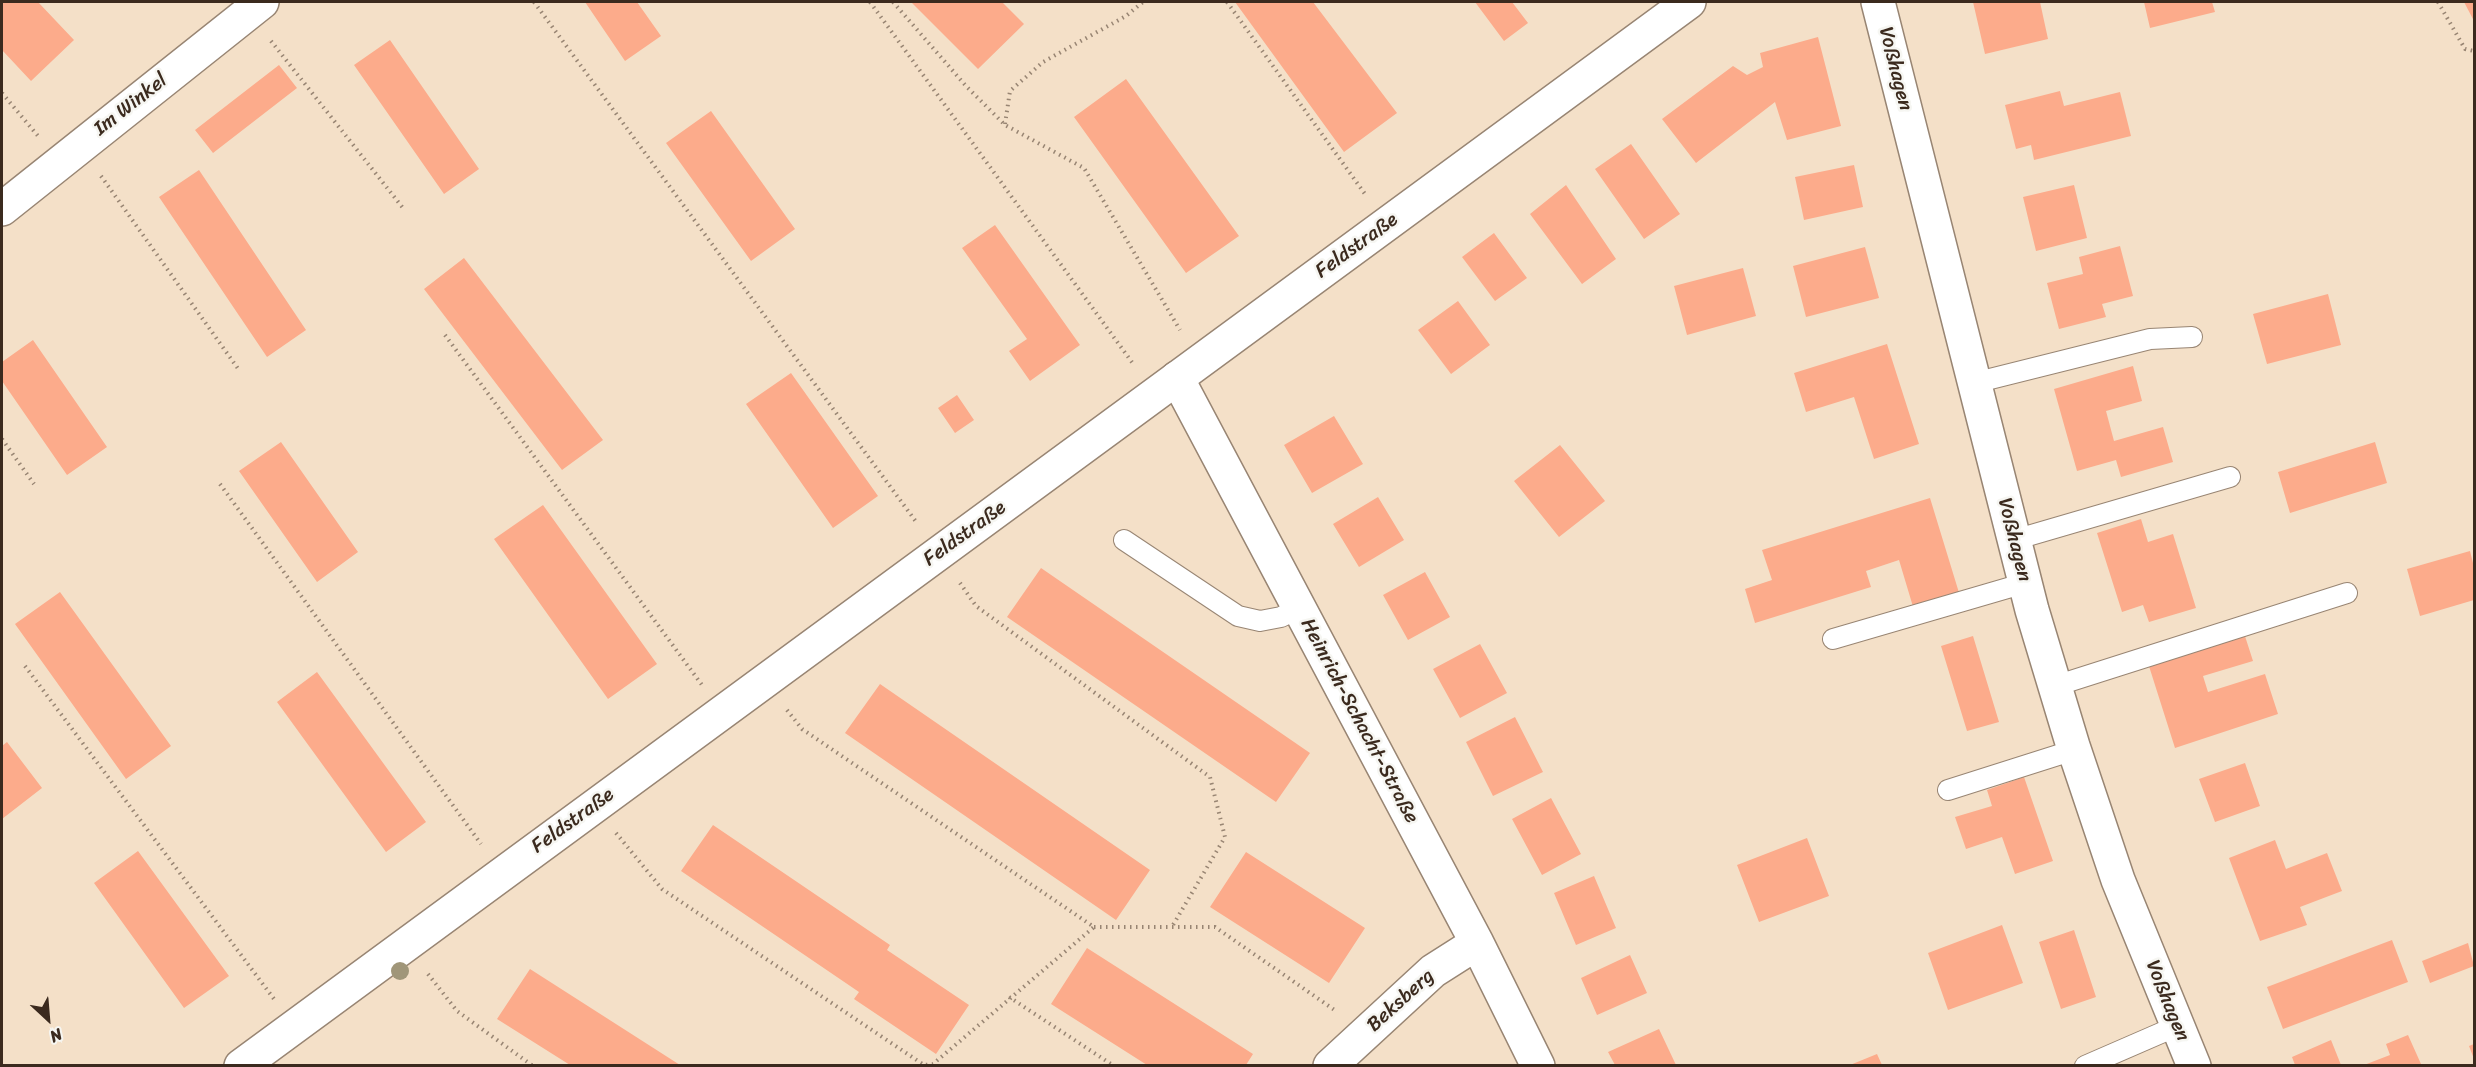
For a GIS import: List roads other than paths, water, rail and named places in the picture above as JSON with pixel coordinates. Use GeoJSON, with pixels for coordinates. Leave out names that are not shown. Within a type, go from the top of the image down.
{"type":"FeatureCollection","features":[{"type":"Feature","properties":{"kind":"street","name":"Feldstraße"},"geometry":{"type":"LineString","coordinates":[[241,1065],[1689,2]]}},
{"type":"Feature","properties":{"kind":"street","name":"Voßhagen"},"geometry":{"type":"LineString","coordinates":[[1878,2],[2025,583],[2074,750],[2118,880],[2194,1065]]}},
{"type":"Feature","properties":{"kind":"street","name":"Im Winkel"},"geometry":{"type":"LineString","coordinates":[[2,209],[255,7]]}},
{"type":"Feature","properties":{"kind":"street","name":"Heinrich-Schacht-Straße"},"geometry":{"type":"LineString","coordinates":[[1177,378],[1477,943],[1538,1065]]}},
{"type":"Feature","properties":{"kind":"street","name":"Beksberg"},"geometry":{"type":"LineString","coordinates":[[1330,1065],[1433,971],[1477,943]]}},
{"type":"Feature","properties":{"kind":"lane"},"geometry":{"type":"LineString","coordinates":[[1974,383],[2150,339],[2192,336]]}},
{"type":"Feature","properties":{"kind":"lane"},"geometry":{"type":"LineString","coordinates":[[2014,540],[2230,477]]}},
{"type":"Feature","properties":{"kind":"lane"},"geometry":{"type":"LineString","coordinates":[[1124,540],[1238,616],[1260,621],[1281,617],[1299,608]]}},
{"type":"Feature","properties":{"kind":"lane"},"geometry":{"type":"LineString","coordinates":[[1833,639],[2025,583]]}},
{"type":"Feature","properties":{"kind":"lane"},"geometry":{"type":"LineString","coordinates":[[2055,686],[2347,594]]}},
{"type":"Feature","properties":{"kind":"lane"},"geometry":{"type":"LineString","coordinates":[[1948,790],[2074,750]]}},
{"type":"Feature","properties":{"kind":"lane"},"geometry":{"type":"LineString","coordinates":[[2085,1065],[2177,1026]]}}]}
